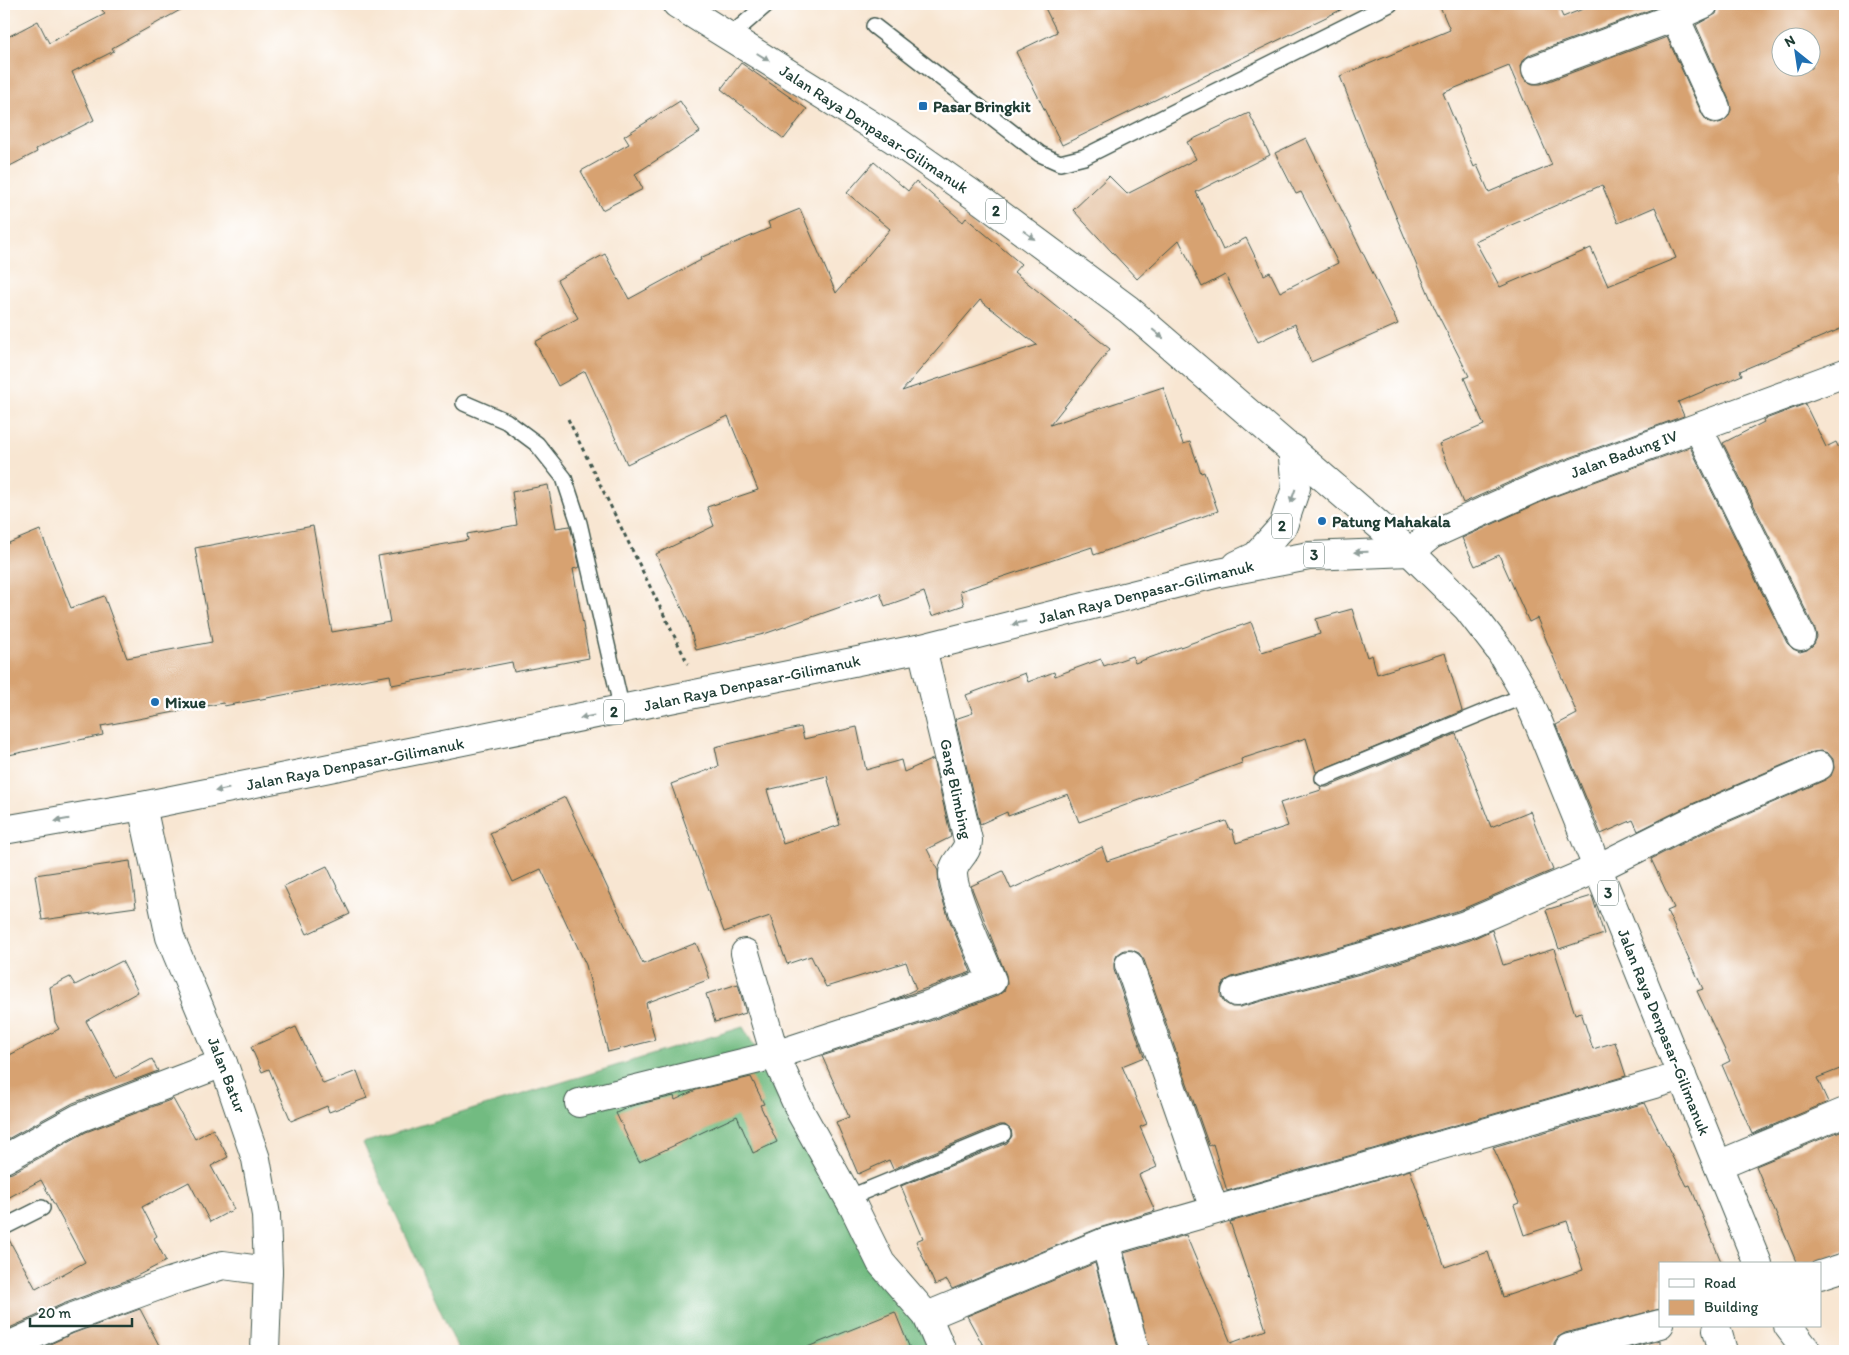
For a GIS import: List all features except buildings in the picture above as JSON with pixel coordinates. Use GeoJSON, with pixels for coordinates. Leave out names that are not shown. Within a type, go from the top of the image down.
{"type":"FeatureCollection","features":[{"type":"Feature","properties":{"kind":"main road","name":"Jalan Raya Denpasar-Gilimanuk"},"geometry":{"type":"LineString","coordinates":[[677,4],[892,138],[982,201],[1128,309],[1292,448],[1410,552],[1485,629],[1526,695],[1757,1262]]}},
{"type":"Feature","properties":{"kind":"main road"},"geometry":{"type":"LineString","coordinates":[[1536,69],[1676,17],[1704,4]]}},
{"type":"Feature","properties":{"kind":"main road"},"geometry":{"type":"LineString","coordinates":[[1676,17],[1716,108]]}},
{"type":"Feature","properties":{"kind":"main road","name":"Jalan Badung IV"},"geometry":{"type":"LineString","coordinates":[[1410,552],[1431,535],[1535,488],[1632,450],[1698,428],[1845,373]]}},
{"type":"Feature","properties":{"kind":"main road"},"geometry":{"type":"LineString","coordinates":[[1698,428],[1801,636]]}},
{"type":"Feature","properties":{"kind":"main road","name":"2"},"geometry":{"type":"LineString","coordinates":[[1219,573],[1256,556],[1283,526],[1296,488],[1292,448]]}},
{"type":"Feature","properties":{"kind":"main road","name":"Jalan Raya Denpasar-Gilimanuk"},"geometry":{"type":"LineString","coordinates":[[4,830],[142,806],[922,648],[1219,573],[1309,556],[1410,552]]}},
{"type":"Feature","properties":{"kind":"main road","name":"Gang Blimbing"},"geometry":{"type":"LineString","coordinates":[[774,1055],[925,1006],[992,980],[954,885],[954,866],[969,845],[922,648]]}},
{"type":"Feature","properties":{"kind":"main road"},"geometry":{"type":"LineString","coordinates":[[1236,992],[1366,956],[1465,925],[1598,868],[1698,818],[1819,766]]}},
{"type":"Feature","properties":{"kind":"main road","name":"Jalan Batur"},"geometry":{"type":"LineString","coordinates":[[142,806],[170,937],[223,1064],[256,1159],[266,1215],[268,1271],[265,1351]]}},
{"type":"Feature","properties":{"kind":"main road"},"geometry":{"type":"LineString","coordinates":[[745,953],[774,1055],[801,1114],[881,1262],[927,1316],[942,1351]]}},
{"type":"Feature","properties":{"kind":"main road"},"geometry":{"type":"LineString","coordinates":[[1129,966],[1214,1210]]}},
{"type":"Feature","properties":{"kind":"main road"},"geometry":{"type":"LineString","coordinates":[[579,1103],[774,1055]]}},
{"type":"Feature","properties":{"kind":"main road"},"geometry":{"type":"LineString","coordinates":[[4,1159],[78,1118],[223,1064]]}},
{"type":"Feature","properties":{"kind":"main road"},"geometry":{"type":"LineString","coordinates":[[927,1316],[1105,1242],[1682,1076]]}},
{"type":"Feature","properties":{"kind":"main road"},"geometry":{"type":"LineString","coordinates":[[1718,1165],[1845,1112]]}},
{"type":"Feature","properties":{"kind":"main road"},"geometry":{"type":"LineString","coordinates":[[1105,1242],[1135,1351]]}},
{"type":"Feature","properties":{"kind":"main road"},"geometry":{"type":"LineString","coordinates":[[4,1348],[77,1316],[169,1282],[223,1265],[268,1271]]}},
{"type":"Feature","properties":{"kind":"main road"},"geometry":{"type":"LineString","coordinates":[[1822,1274],[1845,1267]]}},
{"type":"Feature","properties":{"kind":"main road"},"geometry":{"type":"LineString","coordinates":[[1569,1348],[1659,1324]]}},
{"type":"Feature","properties":{"kind":"main road"},"geometry":{"type":"LineString","coordinates":[[1790,1328],[1807,1351]]}},
{"type":"Feature","properties":{"kind":"lane"},"geometry":{"type":"LineString","coordinates":[[730,36],[767,4]]}},
{"type":"Feature","properties":{"kind":"lane"},"geometry":{"type":"LineString","coordinates":[[874,26],[1040,154],[1060,163],[1084,157],[1390,4]]}},
{"type":"Feature","properties":{"kind":"lane"},"geometry":{"type":"LineString","coordinates":[[464,403],[506,421],[537,444],[564,478],[579,523],[622,710]]}},
{"type":"Feature","properties":{"kind":"lane"},"geometry":{"type":"LineString","coordinates":[[1323,778],[1526,695]]}},
{"type":"Feature","properties":{"kind":"lane"},"geometry":{"type":"LineString","coordinates":[[848,1198],[1003,1134]]}},
{"type":"Feature","properties":{"kind":"lane"},"geometry":{"type":"LineString","coordinates":[[4,1227],[42,1208]]}},
{"type":"Feature","properties":{"kind":"path"},"geometry":{"type":"LineString","coordinates":[[568,419],[702,694]]}},
{"type":"Feature","properties":{"kind":"green space"},"geometry":{"type":"Polygon","coordinates":[[[743,1027],[935,1351],[459,1351],[363,1143],[743,1027]]]}},
{"type":"Feature","properties":{"kind":"place","name":"Pasar Bringkit"},"geometry":{"type":"Point","coordinates":[923,106]}},
{"type":"Feature","properties":{"kind":"place","name":"Patung Mahakala"},"geometry":{"type":"Point","coordinates":[1322,521]}},
{"type":"Feature","properties":{"kind":"place","name":"Mixue"},"geometry":{"type":"Point","coordinates":[155,702]}}]}
